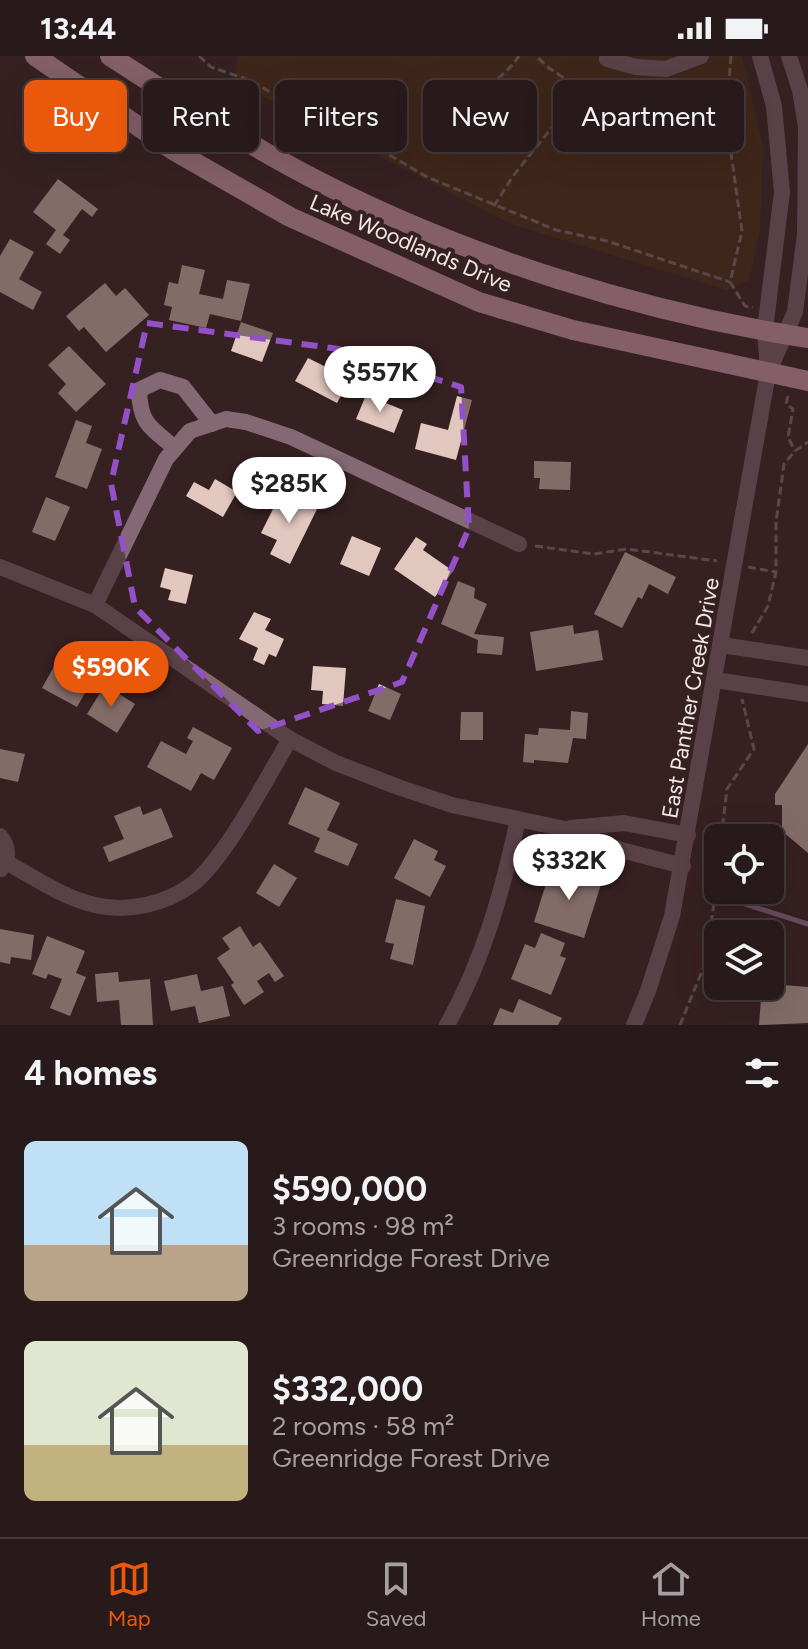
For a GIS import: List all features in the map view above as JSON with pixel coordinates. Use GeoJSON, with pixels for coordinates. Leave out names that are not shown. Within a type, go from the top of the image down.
{"type":"FeatureCollection","features":[{"type":"Feature","properties":{"kind":"main road","name":"Lake Woodlands Drive"},"geometry":{"type":"LineString","coordinates":[[35,56],[173,150],[290,217],[479,302],[573,330],[808,381]]}},
{"type":"Feature","properties":{"kind":"main road","name":"Lake Woodlands Drive"},"geometry":{"type":"LineString","coordinates":[[110,56],[194,111],[305,173],[410,223],[577,284],[679,311],[808,338]]}},
{"type":"Feature","properties":{"kind":"street"},"geometry":{"type":"LineString","coordinates":[[607,59],[636,67],[666,69],[701,56]]}},
{"type":"Feature","properties":{"kind":"street"},"geometry":{"type":"LineString","coordinates":[[760,56],[774,106],[782,192],[767,308],[775,332],[795,312],[807,203],[806,127],[800,90],[789,56]]}},
{"type":"Feature","properties":{"kind":"street","name":"East Panther Creek Drive"},"geometry":{"type":"LineString","coordinates":[[634,1025],[672,916],[683,866],[775,332]]}},
{"type":"Feature","properties":{"kind":"street"},"geometry":{"type":"LineString","coordinates":[[175,448],[152,429],[140,413],[139,390],[160,380],[183,387],[212,424]]}},
{"type":"Feature","properties":{"kind":"street"},"geometry":{"type":"LineString","coordinates":[[95,605],[166,459],[190,431],[226,419],[246,422],[291,437],[519,544]]}},
{"type":"Feature","properties":{"kind":"street"},"geometry":{"type":"LineString","coordinates":[[0,567],[95,605],[290,739],[336,763],[452,805],[565,829],[621,850],[683,866]]}},
{"type":"Feature","properties":{"kind":"street"},"geometry":{"type":"LineString","coordinates":[[721,645],[808,658]]}},
{"type":"Feature","properties":{"kind":"street"},"geometry":{"type":"LineString","coordinates":[[715,680],[808,694]]}},
{"type":"Feature","properties":{"kind":"street"},"geometry":{"type":"LineString","coordinates":[[0,836],[7,847],[3,866],[91,905],[133,907],[175,895],[195,882],[217,856],[290,739]]}},
{"type":"Feature","properties":{"kind":"street"},"geometry":{"type":"LineString","coordinates":[[447,1025],[463,997],[487,936],[508,867],[518,819]]}},
{"type":"Feature","properties":{"kind":"street"},"geometry":{"type":"LineString","coordinates":[[565,829],[624,823],[688,835]]}},
{"type":"Feature","properties":{"kind":"path"},"geometry":{"type":"LineString","coordinates":[[199,56],[211,67],[252,81],[275,94]]}},
{"type":"Feature","properties":{"kind":"path"},"geometry":{"type":"LineString","coordinates":[[494,80],[519,56]]}},
{"type":"Feature","properties":{"kind":"path"},"geometry":{"type":"LineString","coordinates":[[494,206],[513,176],[582,90],[536,56]]}},
{"type":"Feature","properties":{"kind":"path"},"geometry":{"type":"LineString","coordinates":[[730,282],[742,231],[731,153],[728,94],[731,56]]}},
{"type":"Feature","properties":{"kind":"path"},"geometry":{"type":"LineString","coordinates":[[384,152],[427,177],[556,230],[607,241],[730,282],[745,306],[767,308]]}},
{"type":"Feature","properties":{"kind":"path"},"geometry":{"type":"LineString","coordinates":[[747,649],[748,640],[768,606],[776,572],[776,522],[784,464],[808,442]]}},
{"type":"Feature","properties":{"kind":"path"},"geometry":{"type":"LineString","coordinates":[[519,544],[594,554],[627,549],[776,572]]}},
{"type":"Feature","properties":{"kind":"path"},"geometry":{"type":"LineString","coordinates":[[722,824],[727,789],[736,771],[754,749],[741,696],[743,684]]}},
{"type":"Feature","properties":{"kind":"path"},"geometry":{"type":"LineString","coordinates":[[680,1025],[711,949],[714,904]]}},
{"type":"Feature","properties":{"kind":"highlighted area"},"geometry":{"type":"Polygon","coordinates":[[[147,323],[339,349],[461,387],[469,528],[402,682],[258,731],[135,607],[111,483],[147,323]]]}},
{"type":"Feature","properties":{"kind":"shaded area"},"geometry":{"type":"Polygon","coordinates":[[[238,56],[742,56],[763,147],[760,230],[749,280],[726,290],[511,224],[371,152],[407,152],[407,80],[275,80],[275,103],[259,94],[259,80],[235,80],[238,56]]]}},
{"type":"Feature","properties":{"kind":"building"},"geometry":{"type":"Polygon","coordinates":[[[58,179],[98,209],[92,217],[82,209],[63,235],[70,240],[60,254],[46,244],[56,230],[33,212],[58,179]]]}},
{"type":"Feature","properties":{"kind":"building"},"geometry":{"type":"Polygon","coordinates":[[[10,239],[34,252],[19,279],[42,292],[33,310],[0,292],[0,256],[10,239]]]}},
{"type":"Feature","properties":{"kind":"building"},"geometry":{"type":"Polygon","coordinates":[[[182,265],[205,270],[199,294],[223,299],[227,280],[250,284],[241,321],[210,314],[206,328],[169,320],[172,307],[164,305],[169,282],[178,284],[182,265]]]}},
{"type":"Feature","properties":{"kind":"building"},"geometry":{"type":"Polygon","coordinates":[[[105,283],[116,296],[125,288],[149,315],[106,352],[84,327],[79,331],[66,316],[105,283]]]}},
{"type":"Feature","properties":{"kind":"building"},"geometry":{"type":"Polygon","coordinates":[[[241,322],[273,333],[262,362],[231,351],[241,322]]]}},
{"type":"Feature","properties":{"kind":"building"},"geometry":{"type":"Polygon","coordinates":[[[69,346],[106,384],[76,412],[58,393],[66,384],[48,365],[69,346]]]}},
{"type":"Feature","properties":{"kind":"building"},"geometry":{"type":"Polygon","coordinates":[[[308,358],[350,379],[337,403],[295,381],[308,358]]]}},
{"type":"Feature","properties":{"kind":"building"},"geometry":{"type":"Polygon","coordinates":[[[366,395],[403,410],[394,433],[356,419],[366,395]]]}},
{"type":"Feature","properties":{"kind":"building"},"geometry":{"type":"Polygon","coordinates":[[[457,396],[472,400],[456,460],[415,449],[421,423],[448,430],[457,396]]]}},
{"type":"Feature","properties":{"kind":"building"},"geometry":{"type":"Polygon","coordinates":[[[76,420],[92,426],[86,443],[102,449],[87,489],[55,477],[76,420]]]}},
{"type":"Feature","properties":{"kind":"building"},"geometry":{"type":"Polygon","coordinates":[[[534,461],[571,462],[570,490],[539,489],[540,478],[534,478],[534,461]]]}},
{"type":"Feature","properties":{"kind":"building"},"geometry":{"type":"Polygon","coordinates":[[[215,479],[237,492],[223,517],[186,496],[194,482],[209,490],[215,479]]]}},
{"type":"Feature","properties":{"kind":"building"},"geometry":{"type":"Polygon","coordinates":[[[283,489],[318,507],[290,564],[270,554],[277,540],[261,533],[283,489]]]}},
{"type":"Feature","properties":{"kind":"building"},"geometry":{"type":"Polygon","coordinates":[[[46,497],[70,507],[55,541],[32,532],[46,497]]]}},
{"type":"Feature","properties":{"kind":"building"},"geometry":{"type":"Polygon","coordinates":[[[352,536],[381,548],[369,576],[340,564],[352,536]]]}},
{"type":"Feature","properties":{"kind":"building"},"geometry":{"type":"Polygon","coordinates":[[[416,537],[427,544],[423,550],[453,571],[435,597],[394,569],[416,537]]]}},
{"type":"Feature","properties":{"kind":"building"},"geometry":{"type":"Polygon","coordinates":[[[625,552],[676,577],[668,594],[649,584],[642,599],[638,597],[622,628],[594,614],[625,552]]]}},
{"type":"Feature","properties":{"kind":"building"},"geometry":{"type":"Polygon","coordinates":[[[165,568],[193,575],[186,604],[168,600],[171,590],[160,587],[165,568]]]}},
{"type":"Feature","properties":{"kind":"building"},"geometry":{"type":"Polygon","coordinates":[[[458,581],[475,588],[474,598],[487,604],[474,634],[504,637],[502,655],[477,653],[478,640],[441,624],[458,581]]]}},
{"type":"Feature","properties":{"kind":"building"},"geometry":{"type":"Polygon","coordinates":[[[254,612],[271,619],[265,630],[284,639],[276,657],[269,654],[264,665],[253,660],[258,648],[239,639],[254,612]]]}},
{"type":"Feature","properties":{"kind":"building"},"geometry":{"type":"Polygon","coordinates":[[[573,625],[574,634],[598,630],[603,660],[536,671],[530,632],[573,625]]]}},
{"type":"Feature","properties":{"kind":"building"},"geometry":{"type":"Polygon","coordinates":[[[87,656],[101,665],[77,707],[42,688],[57,661],[77,672],[87,656]]]}},
{"type":"Feature","properties":{"kind":"building"},"geometry":{"type":"Polygon","coordinates":[[[313,666],[346,668],[343,706],[322,704],[323,691],[311,690],[313,666]]]}},
{"type":"Feature","properties":{"kind":"building"},"geometry":{"type":"Polygon","coordinates":[[[379,684],[401,694],[390,720],[368,711],[379,684]]]}},
{"type":"Feature","properties":{"kind":"building"},"geometry":{"type":"Polygon","coordinates":[[[105,685],[135,704],[117,733],[87,714],[105,685]]]}},
{"type":"Feature","properties":{"kind":"building"},"geometry":{"type":"Polygon","coordinates":[[[571,711],[588,713],[586,739],[573,738],[568,763],[523,762],[525,734],[538,735],[539,728],[570,730],[571,711]]]}},
{"type":"Feature","properties":{"kind":"building"},"geometry":{"type":"Polygon","coordinates":[[[461,712],[483,712],[483,740],[460,740],[461,712]]]}},
{"type":"Feature","properties":{"kind":"building"},"geometry":{"type":"Polygon","coordinates":[[[193,727],[232,748],[214,780],[201,773],[191,791],[147,767],[161,741],[186,754],[193,741],[187,738],[193,727]]]}},
{"type":"Feature","properties":{"kind":"building"},"geometry":{"type":"Polygon","coordinates":[[[808,744],[808,853],[784,833],[782,805],[775,805],[775,794],[808,744]]]}},
{"type":"Feature","properties":{"kind":"building"},"geometry":{"type":"Polygon","coordinates":[[[0,749],[25,754],[18,782],[0,778],[0,749]]]}},
{"type":"Feature","properties":{"kind":"building"},"geometry":{"type":"Polygon","coordinates":[[[305,787],[340,803],[327,830],[358,844],[348,866],[314,852],[320,838],[288,824],[305,787]]]}},
{"type":"Feature","properties":{"kind":"building"},"geometry":{"type":"Polygon","coordinates":[[[140,806],[143,815],[161,808],[173,837],[109,862],[103,847],[124,839],[114,816],[140,806]]]}},
{"type":"Feature","properties":{"kind":"building"},"geometry":{"type":"Polygon","coordinates":[[[414,839],[438,851],[434,860],[446,866],[430,897],[394,878],[414,839]]]}},
{"type":"Feature","properties":{"kind":"building"},"geometry":{"type":"Polygon","coordinates":[[[274,864],[297,878],[279,907],[256,893],[274,864]]]}},
{"type":"Feature","properties":{"kind":"building"},"geometry":{"type":"Polygon","coordinates":[[[572,868],[603,878],[584,938],[534,922],[549,874],[568,881],[572,868]]]}},
{"type":"Feature","properties":{"kind":"building"},"geometry":{"type":"Polygon","coordinates":[[[396,899],[425,906],[413,965],[390,959],[394,944],[385,942],[396,899]]]}},
{"type":"Feature","properties":{"kind":"building"},"geometry":{"type":"Polygon","coordinates":[[[240,926],[253,947],[260,942],[284,976],[275,982],[269,973],[257,981],[264,992],[244,1005],[217,958],[230,949],[222,938],[240,926]]]}},
{"type":"Feature","properties":{"kind":"building"},"geometry":{"type":"Polygon","coordinates":[[[0,929],[34,935],[31,960],[11,957],[10,964],[0,962],[0,929]]]}},
{"type":"Feature","properties":{"kind":"building"},"geometry":{"type":"Polygon","coordinates":[[[541,933],[565,943],[560,956],[566,958],[551,995],[511,979],[525,944],[535,948],[541,933]]]}},
{"type":"Feature","properties":{"kind":"building"},"geometry":{"type":"Polygon","coordinates":[[[47,936],[85,951],[76,973],[86,977],[70,1016],[50,1008],[62,979],[48,974],[46,979],[32,974],[47,936]]]}},
{"type":"Feature","properties":{"kind":"building"},"geometry":{"type":"Polygon","coordinates":[[[118,972],[119,982],[150,979],[153,1025],[121,1025],[119,1000],[97,1002],[95,974],[118,972]]]}},
{"type":"Feature","properties":{"kind":"building"},"geometry":{"type":"Polygon","coordinates":[[[197,974],[201,991],[223,986],[230,1016],[199,1023],[195,1006],[171,1011],[164,981],[197,974]]]}},
{"type":"Feature","properties":{"kind":"building"},"geometry":{"type":"Polygon","coordinates":[[[784,985],[808,987],[808,1023],[759,1025],[761,1000],[784,1000],[784,985]]]}},
{"type":"Feature","properties":{"kind":"building"},"geometry":{"type":"Polygon","coordinates":[[[519,999],[562,1018],[558,1025],[493,1025],[500,1008],[513,1013],[519,999]]]}},
{"type":"Feature","properties":{"kind":"waterway"},"geometry":{"type":"LineString","coordinates":[[745,904],[808,924]]}}]}
